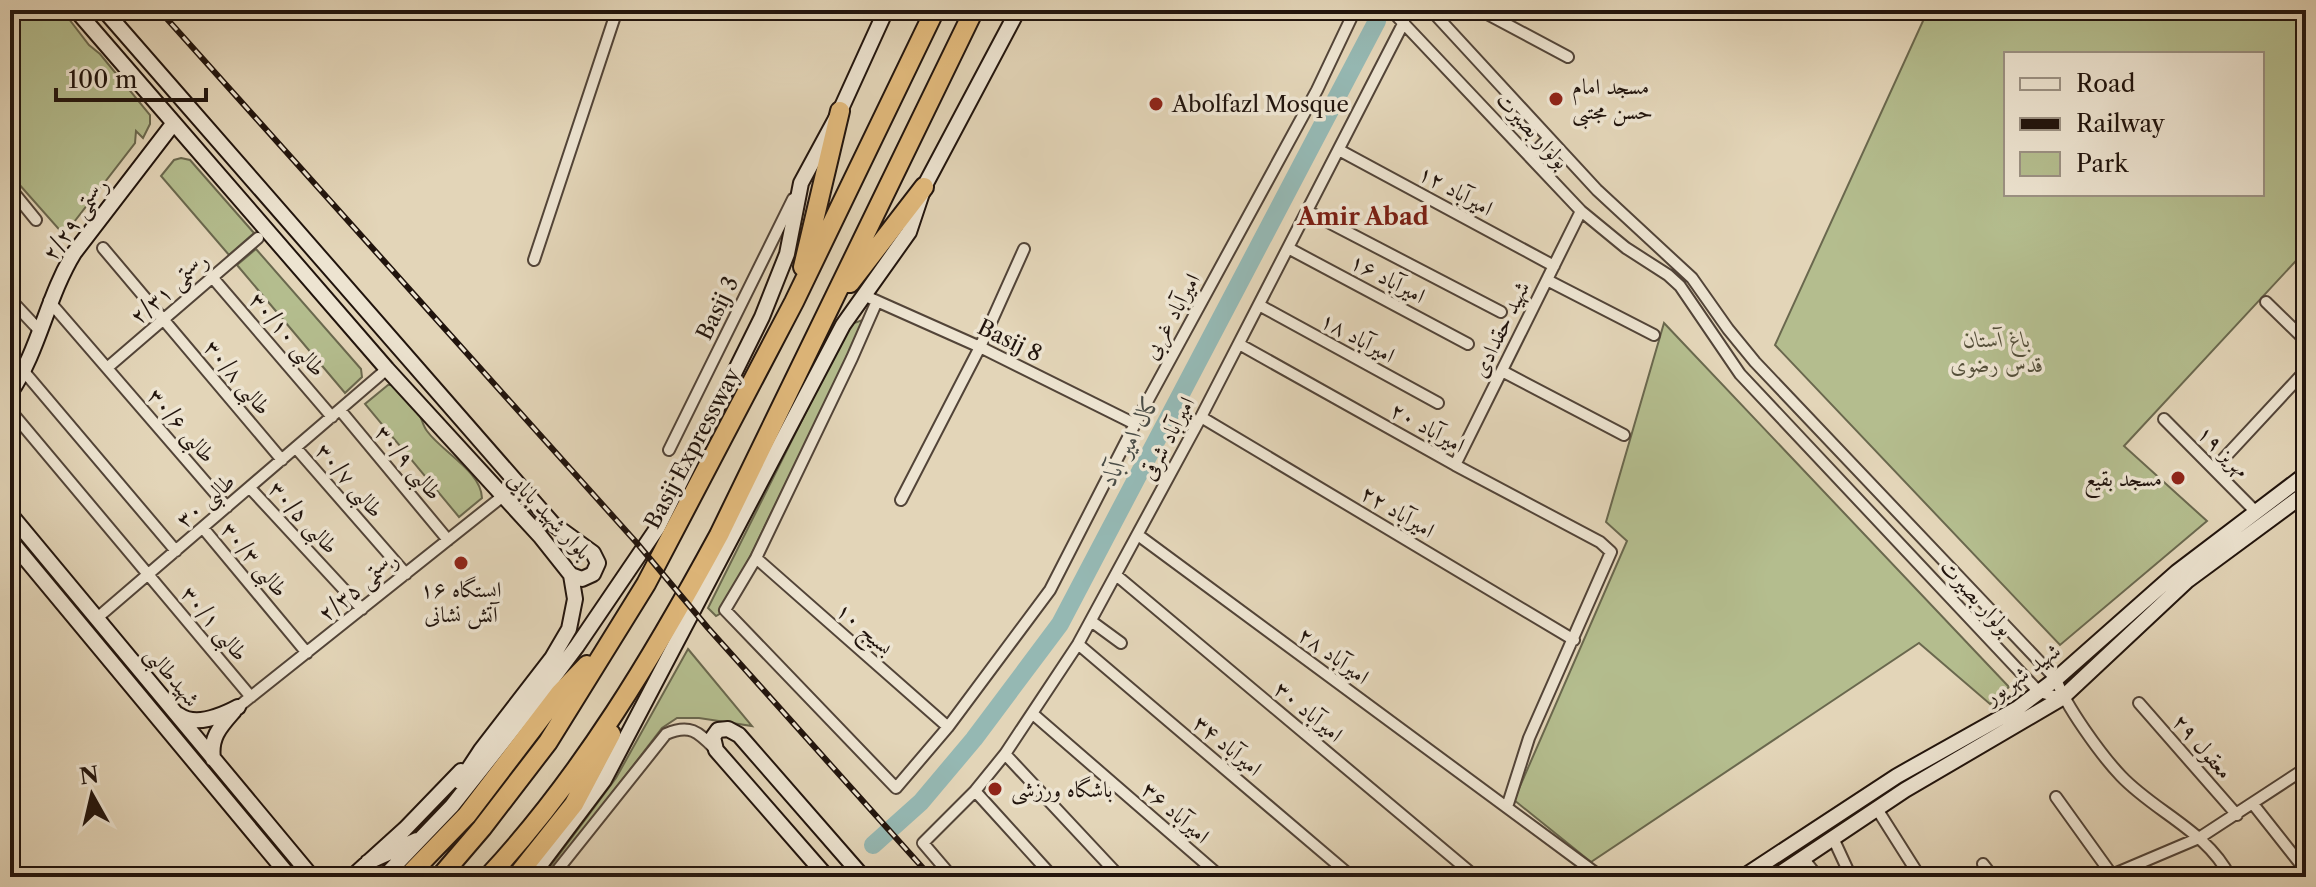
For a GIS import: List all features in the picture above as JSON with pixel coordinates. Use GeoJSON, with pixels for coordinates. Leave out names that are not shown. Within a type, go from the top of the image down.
{"type":"FeatureCollection","features":[{"type":"Feature","properties":{"kind":"highway","name":"Basij Expressway"},"geometry":{"type":"LineString","coordinates":[[440,877],[548,742],[614,637],[683,517],[794,302],[935,10]]}},
{"type":"Feature","properties":{"kind":"highway"},"geometry":{"type":"LineString","coordinates":[[516,877],[574,804],[719,535],[974,10]]}},
{"type":"Feature","properties":{"kind":"highway"},"geometry":{"type":"LineString","coordinates":[[794,302],[840,111]]}},
{"type":"Feature","properties":{"kind":"highway"},"geometry":{"type":"LineString","coordinates":[[826,313],[924,187]]}},
{"type":"Feature","properties":{"kind":"highway"},"geometry":{"type":"LineString","coordinates":[[407,877],[467,815],[560,693],[614,637]]}},
{"type":"Feature","properties":{"kind":"highway"},"geometry":{"type":"LineString","coordinates":[[488,877],[512,852],[579,763],[650,659]]}},
{"type":"Feature","properties":{"kind":"street","name":"بلوار شهید بابایی"},"geometry":{"type":"LineString","coordinates":[[76,10],[387,369],[571,575],[582,579],[593,574],[598,563],[593,553],[553,524],[104,10]]}},
{"type":"Feature","properties":{"kind":"street"},"geometry":{"type":"LineString","coordinates":[[534,260],[617,10]]}},
{"type":"Feature","properties":{"kind":"street"},"geometry":{"type":"LineString","coordinates":[[384,877],[452,806],[577,646],[658,527],[778,280],[787,254],[801,183],[840,111],[886,10]]}},
{"type":"Feature","properties":{"kind":"street"},"geometry":{"type":"LineString","coordinates":[[756,558],[852,358],[871,299],[909,232],[924,187],[1018,10]]}},
{"type":"Feature","properties":{"kind":"street","name":"امیرآباد غربی"},"geometry":{"type":"LineString","coordinates":[[756,558],[725,610],[896,788],[948,727],[1050,590],[1135,424],[1317,90],[1355,10]]}},
{"type":"Feature","properties":{"kind":"street","name":"بولوار بصیرت"},"geometry":{"type":"LineString","coordinates":[[1391,10],[1581,211],[1680,286],[1740,374],[2039,692]]}},
{"type":"Feature","properties":{"kind":"street","name":"بولوار بصیرت"},"geometry":{"type":"LineString","coordinates":[[1431,10],[1597,190],[1692,278],[1737,340],[2056,679],[2062,698],[2121,777],[2199,838],[2230,877]]}},
{"type":"Feature","properties":{"kind":"street"},"geometry":{"type":"LineString","coordinates":[[1480,10],[1568,57]]}},
{"type":"Feature","properties":{"kind":"street","name":"امیرآباد شرقی"},"geometry":{"type":"LineString","coordinates":[[952,877],[923,843],[975,791],[1005,754],[1078,644],[1201,417],[1404,22]]}},
{"type":"Feature","properties":{"kind":"street","name":"رستمی ۲/۲۹"},"geometry":{"type":"LineString","coordinates":[[10,393],[23,369],[60,276],[74,253],[173,124]]}},
{"type":"Feature","properties":{"kind":"street"},"geometry":{"type":"LineString","coordinates":[[1530,157],[1549,138]]}},
{"type":"Feature","properties":{"kind":"street","name":"امیرآباد ۱۲"},"geometry":{"type":"LineString","coordinates":[[1339,150],[1554,266]]}},
{"type":"Feature","properties":{"kind":"street","name":"Basij 3"},"geometry":{"type":"LineString","coordinates":[[669,450],[801,183]]}},
{"type":"Feature","properties":{"kind":"street"},"geometry":{"type":"LineString","coordinates":[[10,188],[36,220]]}},
{"type":"Feature","properties":{"kind":"street"},"geometry":{"type":"LineString","coordinates":[[1307,211],[1501,312]]}},
{"type":"Feature","properties":{"kind":"street","name":"شهید حقدادی"},"geometry":{"type":"LineString","coordinates":[[1455,465],[1581,211]]}},
{"type":"Feature","properties":{"kind":"street","name":"رستمی ۲/۳۱"},"geometry":{"type":"LineString","coordinates":[[107,368],[258,238]]}},
{"type":"Feature","properties":{"kind":"street","name":"طالبی ۳۰/۸"},"geometry":{"type":"LineString","coordinates":[[103,248],[282,460]]}},
{"type":"Feature","properties":{"kind":"street","name":"امیرآباد ۱۶"},"geometry":{"type":"LineString","coordinates":[[1288,248],[1468,344]]}},
{"type":"Feature","properties":{"kind":"street"},"geometry":{"type":"LineString","coordinates":[[901,500],[980,347],[1024,249]]}},
{"type":"Feature","properties":{"kind":"street","name":"طالبی ۳۰/۱۰"},"geometry":{"type":"LineString","coordinates":[[212,277],[336,414]]}},
{"type":"Feature","properties":{"kind":"street"},"geometry":{"type":"LineString","coordinates":[[1547,280],[1654,335]]}},
{"type":"Feature","properties":{"kind":"street"},"geometry":{"type":"LineString","coordinates":[[10,299],[39,330]]}},
{"type":"Feature","properties":{"kind":"street"},"geometry":{"type":"LineString","coordinates":[[531,877],[604,780],[843,325],[871,299]]}},
{"type":"Feature","properties":{"kind":"street","name":"Basij 8"},"geometry":{"type":"LineString","coordinates":[[871,299],[980,347],[1135,424]]}},
{"type":"Feature","properties":{"kind":"street","name":"طالبی ۳۰/۶"},"geometry":{"type":"LineString","coordinates":[[49,301],[227,507]]}},
{"type":"Feature","properties":{"kind":"street"},"geometry":{"type":"LineString","coordinates":[[2266,302],[2306,341]]}},
{"type":"Feature","properties":{"kind":"street","name":"امیرآباد ۱۸"},"geometry":{"type":"LineString","coordinates":[[1259,305],[1438,403]]}},
{"type":"Feature","properties":{"kind":"street","name":"امیرآباد ۲۰"},"geometry":{"type":"LineString","coordinates":[[1239,344],[1600,542],[1611,552],[1574,640]]}},
{"type":"Feature","properties":{"kind":"street"},"geometry":{"type":"LineString","coordinates":[[10,355],[176,551]]}},
{"type":"Feature","properties":{"kind":"street","name":"طالبی ۳۰"},"geometry":{"type":"LineString","coordinates":[[96,619],[387,369]]}},
{"type":"Feature","properties":{"kind":"street"},"geometry":{"type":"LineString","coordinates":[[2214,469],[2306,370]]}},
{"type":"Feature","properties":{"kind":"street"},"geometry":{"type":"LineString","coordinates":[[1502,371],[1624,435]]}},
{"type":"Feature","properties":{"kind":"street","name":"طالبی ۳۰/۱"},"geometry":{"type":"LineString","coordinates":[[10,410],[251,697]]}},
{"type":"Feature","properties":{"kind":"street","name":"طالبی ۳۰/۹"},"geometry":{"type":"LineString","coordinates":[[336,414],[448,540]]}},
{"type":"Feature","properties":{"kind":"street","name":"امیرآباد ۲۲"},"geometry":{"type":"LineString","coordinates":[[1201,417],[1574,640]]}},
{"type":"Feature","properties":{"kind":"street"},"geometry":{"type":"LineString","coordinates":[[1795,433],[1809,418]]}},
{"type":"Feature","properties":{"kind":"street","name":"مهریز ۱۹"},"geometry":{"type":"LineString","coordinates":[[2164,419],[2255,511]]}},
{"type":"Feature","properties":{"kind":"street","name":"طالبی ۳۰/۷"},"geometry":{"type":"LineString","coordinates":[[296,448],[406,574]]}},
{"type":"Feature","properties":{"kind":"street","name":"شهید شهریور"},"geometry":{"type":"LineString","coordinates":[[1743,877],[1897,776],[2018,708],[2056,679],[2177,572],[2306,474]]}},
{"type":"Feature","properties":{"kind":"street","name":"طالبی ۳۰/۵"},"geometry":{"type":"LineString","coordinates":[[250,488],[362,609]]}},
{"type":"Feature","properties":{"kind":"street","name":"شهید شهریور"},"geometry":{"type":"LineString","coordinates":[[1775,877],[1877,809],[2062,698],[2188,580],[2306,493]]}},
{"type":"Feature","properties":{"kind":"street","name":"رستمی ۲/۳۵"},"geometry":{"type":"LineString","coordinates":[[238,707],[503,496]]}},
{"type":"Feature","properties":{"kind":"street","name":"شهیدطالبی"},"geometry":{"type":"LineString","coordinates":[[10,514],[14,535],[297,875]]}},
{"type":"Feature","properties":{"kind":"street","name":"طالبی ۳۰/۳"},"geometry":{"type":"LineString","coordinates":[[203,528],[307,653]]}},
{"type":"Feature","properties":{"kind":"street","name":"شهیدطالبی"},"geometry":{"type":"LineString","coordinates":[[14,535],[96,619],[146,690],[172,710],[213,759],[297,875]]}},
{"type":"Feature","properties":{"kind":"street","name":"امیرآباد ۲۸"},"geometry":{"type":"LineString","coordinates":[[1138,535],[1601,877]]}},
{"type":"Feature","properties":{"kind":"street","name":"بسیج ۱۰"},"geometry":{"type":"LineString","coordinates":[[756,558],[948,727]]}},
{"type":"Feature","properties":{"kind":"street"},"geometry":{"type":"LineString","coordinates":[[368,862],[423,837],[481,750],[552,658],[569,629],[575,599],[571,575]]}},
{"type":"Feature","properties":{"kind":"street","name":"امیرآباد ۳۰"},"geometry":{"type":"LineString","coordinates":[[1116,575],[1476,877]]}},
{"type":"Feature","properties":{"kind":"street"},"geometry":{"type":"LineString","coordinates":[[1091,621],[1121,643]]}},
{"type":"Feature","properties":{"kind":"street"},"geometry":{"type":"LineString","coordinates":[[1507,807],[1529,738],[1574,640]]}},
{"type":"Feature","properties":{"kind":"street","name":"امیرآباد ۳۴"},"geometry":{"type":"LineString","coordinates":[[1078,644],[1352,877]]}},
{"type":"Feature","properties":{"kind":"street"},"geometry":{"type":"LineString","coordinates":[[2039,692],[2062,698]]}},
{"type":"Feature","properties":{"kind":"street","name":"معقول ۲۹"},"geometry":{"type":"LineString","coordinates":[[2139,703],[2237,815]]}},
{"type":"Feature","properties":{"kind":"street"},"geometry":{"type":"LineString","coordinates":[[172,710],[183,719],[193,721],[225,714],[238,707]]}},
{"type":"Feature","properties":{"kind":"street"},"geometry":{"type":"LineString","coordinates":[[213,759],[211,749],[218,729],[238,707]]}},
{"type":"Feature","properties":{"kind":"street","name":"امیرآباد ۳۶"},"geometry":{"type":"LineString","coordinates":[[1033,714],[1221,877]]}},
{"type":"Feature","properties":{"kind":"street"},"geometry":{"type":"LineString","coordinates":[[552,877],[666,734],[680,728],[699,733],[716,750],[822,871],[804,877]]}},
{"type":"Feature","properties":{"kind":"street"},"geometry":{"type":"LineString","coordinates":[[716,750],[713,737],[718,730],[728,729],[739,735],[863,877]]}},
{"type":"Feature","properties":{"kind":"street"},"geometry":{"type":"LineString","coordinates":[[352,877],[405,829],[481,750]]}},
{"type":"Feature","properties":{"kind":"street"},"geometry":{"type":"LineString","coordinates":[[1005,754],[1120,877]]}},
{"type":"Feature","properties":{"kind":"street"},"geometry":{"type":"LineString","coordinates":[[2056,797],[2110,876],[2130,873],[2199,838],[2304,774]]}},
{"type":"Feature","properties":{"kind":"street"},"geometry":{"type":"LineString","coordinates":[[975,791],[1053,877]]}},
{"type":"Feature","properties":{"kind":"street"},"geometry":{"type":"LineString","coordinates":[[2253,804],[2306,871]]}},
{"type":"Feature","properties":{"kind":"street"},"geometry":{"type":"LineString","coordinates":[[1877,809],[1920,877]]}},
{"type":"Feature","properties":{"kind":"street"},"geometry":{"type":"LineString","coordinates":[[1833,838],[1851,877]]}},
{"type":"Feature","properties":{"kind":"street"},"geometry":{"type":"LineString","coordinates":[[1803,858],[1818,877]]}},
{"type":"Feature","properties":{"kind":"street"},"geometry":{"type":"LineString","coordinates":[[1983,864],[1993,877]]}},
{"type":"Feature","properties":{"kind":"green space"},"geometry":{"type":"Polygon","coordinates":[[[10,10],[62,10],[150,115],[150,124],[143,138],[136,131],[135,143],[64,235],[10,174],[10,10]]]}},
{"type":"Feature","properties":{"kind":"green space","name":"باغ آستان قدس رضوی"},"geometry":{"type":"Polygon","coordinates":[[[1928,10],[2306,10],[2306,250],[2124,446],[2207,521],[2060,645],[1775,345],[1928,10]]]}},
{"type":"Feature","properties":{"kind":"green space"},"geometry":{"type":"Polygon","coordinates":[[[174,160],[190,160],[254,233],[229,255],[161,176],[174,160]]]}},
{"type":"Feature","properties":{"kind":"green space"},"geometry":{"type":"Polygon","coordinates":[[[256,249],[361,369],[362,377],[345,393],[237,265],[256,249]]]}},
{"type":"Feature","properties":{"kind":"green space"},"geometry":{"type":"Polygon","coordinates":[[[866,319],[723,612],[716,616],[708,608],[847,330],[851,324],[866,319]]]}},
{"type":"Feature","properties":{"kind":"green space"},"geometry":{"type":"Polygon","coordinates":[[[1664,323],[2009,687],[1990,704],[1919,643],[1591,862],[1514,800],[1627,541],[1606,522],[1664,323]]]}},
{"type":"Feature","properties":{"kind":"green space"},"geometry":{"type":"Polygon","coordinates":[[[388,385],[394,385],[419,414],[434,439],[468,470],[480,488],[482,498],[459,517],[365,404],[388,385]]]}},
{"type":"Feature","properties":{"kind":"green space"},"geometry":{"type":"Polygon","coordinates":[[[688,649],[752,726],[677,718],[662,728],[553,870],[550,867],[616,778],[688,649]]]}},
{"type":"Feature","properties":{"kind":"waterway","name":"کال امیر آباد"},"geometry":{"type":"LineString","coordinates":[[873,845],[921,802],[974,739],[1060,624],[1377,21]]}},
{"type":"Feature","properties":{"kind":"railway"},"geometry":{"type":"LineString","coordinates":[[159,10],[636,542],[708,628],[931,877]]}},
{"type":"Feature","properties":{"kind":"place","name":"مسجد امام حسن مجتبی"},"geometry":{"type":"Point","coordinates":[1556,99]}},
{"type":"Feature","properties":{"kind":"place","name":"Abolfazl Mosque"},"geometry":{"type":"Point","coordinates":[1156,104]}},
{"type":"Feature","properties":{"kind":"place","name":"مسجد بقیع"},"geometry":{"type":"Point","coordinates":[2178,478]}},
{"type":"Feature","properties":{"kind":"place","name":"ایستگاه ۱۶ آتش نشانی"},"geometry":{"type":"Point","coordinates":[461,563]}},
{"type":"Feature","properties":{"kind":"place","name":"باشگاه ورزشی"},"geometry":{"type":"Point","coordinates":[995,789]}},
{"type":"Feature","properties":{"kind":"district","name":"Amir Abad"},"geometry":{"type":"Point","coordinates":[1363,217]}}]}
